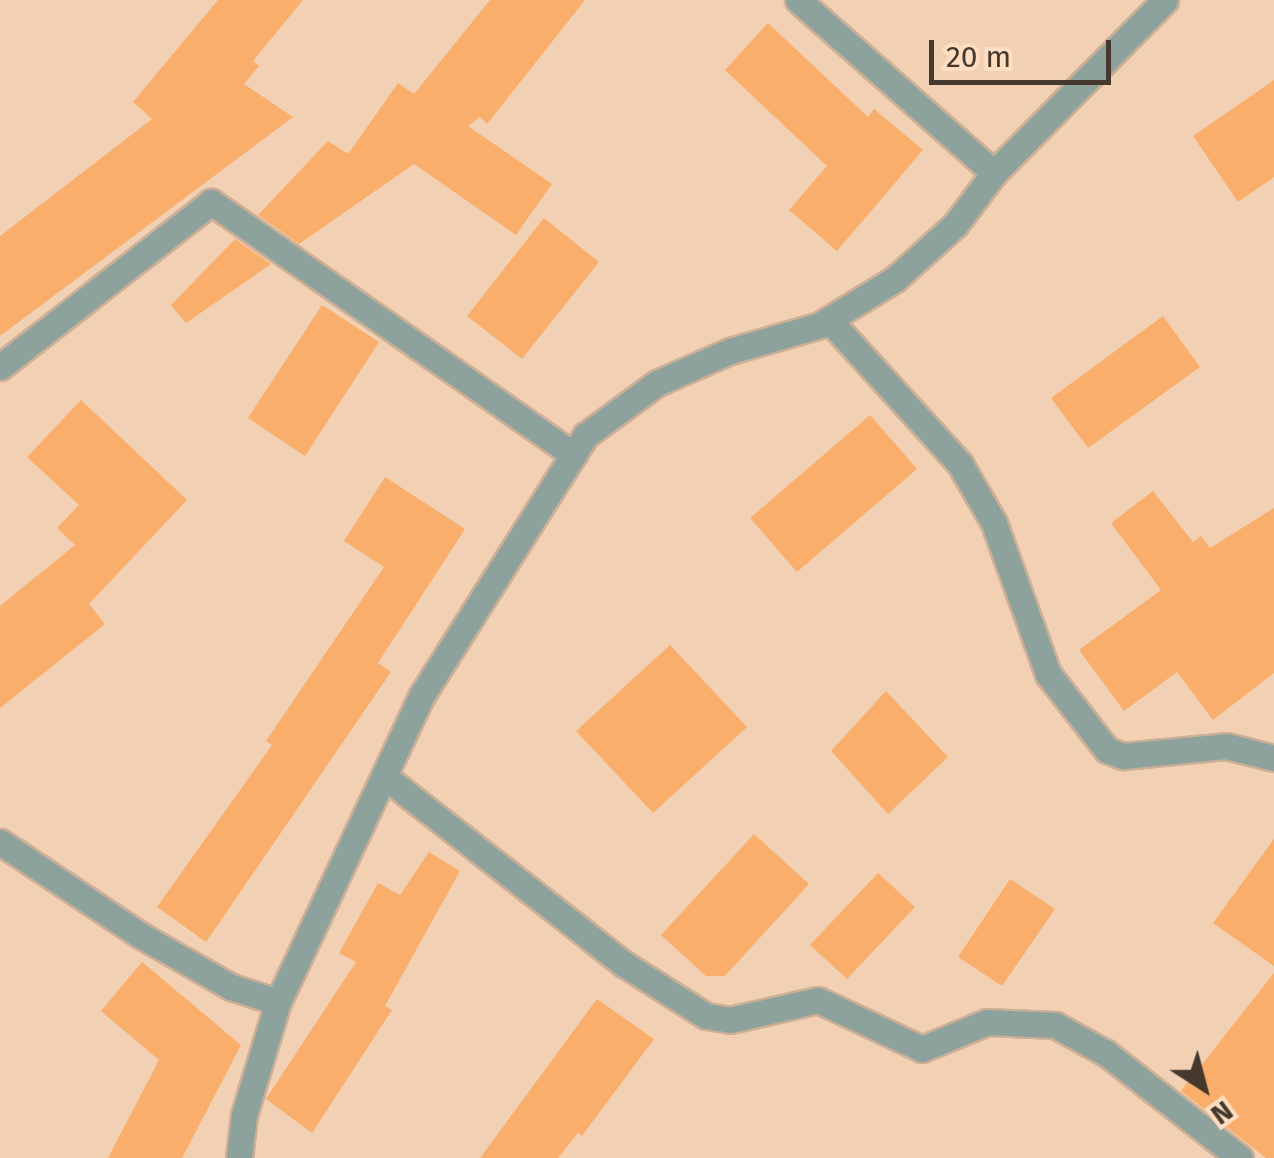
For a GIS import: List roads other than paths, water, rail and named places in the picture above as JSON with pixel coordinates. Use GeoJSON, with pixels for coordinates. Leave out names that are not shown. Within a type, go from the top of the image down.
{"type":"FeatureCollection","features":[{"type":"Feature","properties":{"kind":"street"},"geometry":{"type":"LineString","coordinates":[[798,0],[994,173]]}},
{"type":"Feature","properties":{"kind":"street"},"geometry":{"type":"LineString","coordinates":[[239,1158],[244,1115],[278,1002],[422,695],[586,435],[657,384],[828,320],[907,268],[956,225],[994,173],[1165,0]]}},
{"type":"Feature","properties":{"kind":"street"},"geometry":{"type":"LineString","coordinates":[[0,367],[211,202],[574,455]]}},
{"type":"Feature","properties":{"kind":"street"},"geometry":{"type":"LineString","coordinates":[[828,320],[960,464],[994,523],[1048,674],[1107,750],[1123,756],[1226,746],[1274,758]]}},
{"type":"Feature","properties":{"kind":"street"},"geometry":{"type":"LineString","coordinates":[[384,776],[624,964],[706,1016],[730,1020],[818,1000],[922,1049],[986,1022],[1055,1025],[1106,1053],[1240,1158]]}},
{"type":"Feature","properties":{"kind":"street"},"geometry":{"type":"LineString","coordinates":[[0,842],[140,935],[231,987],[278,1002]]}}]}
